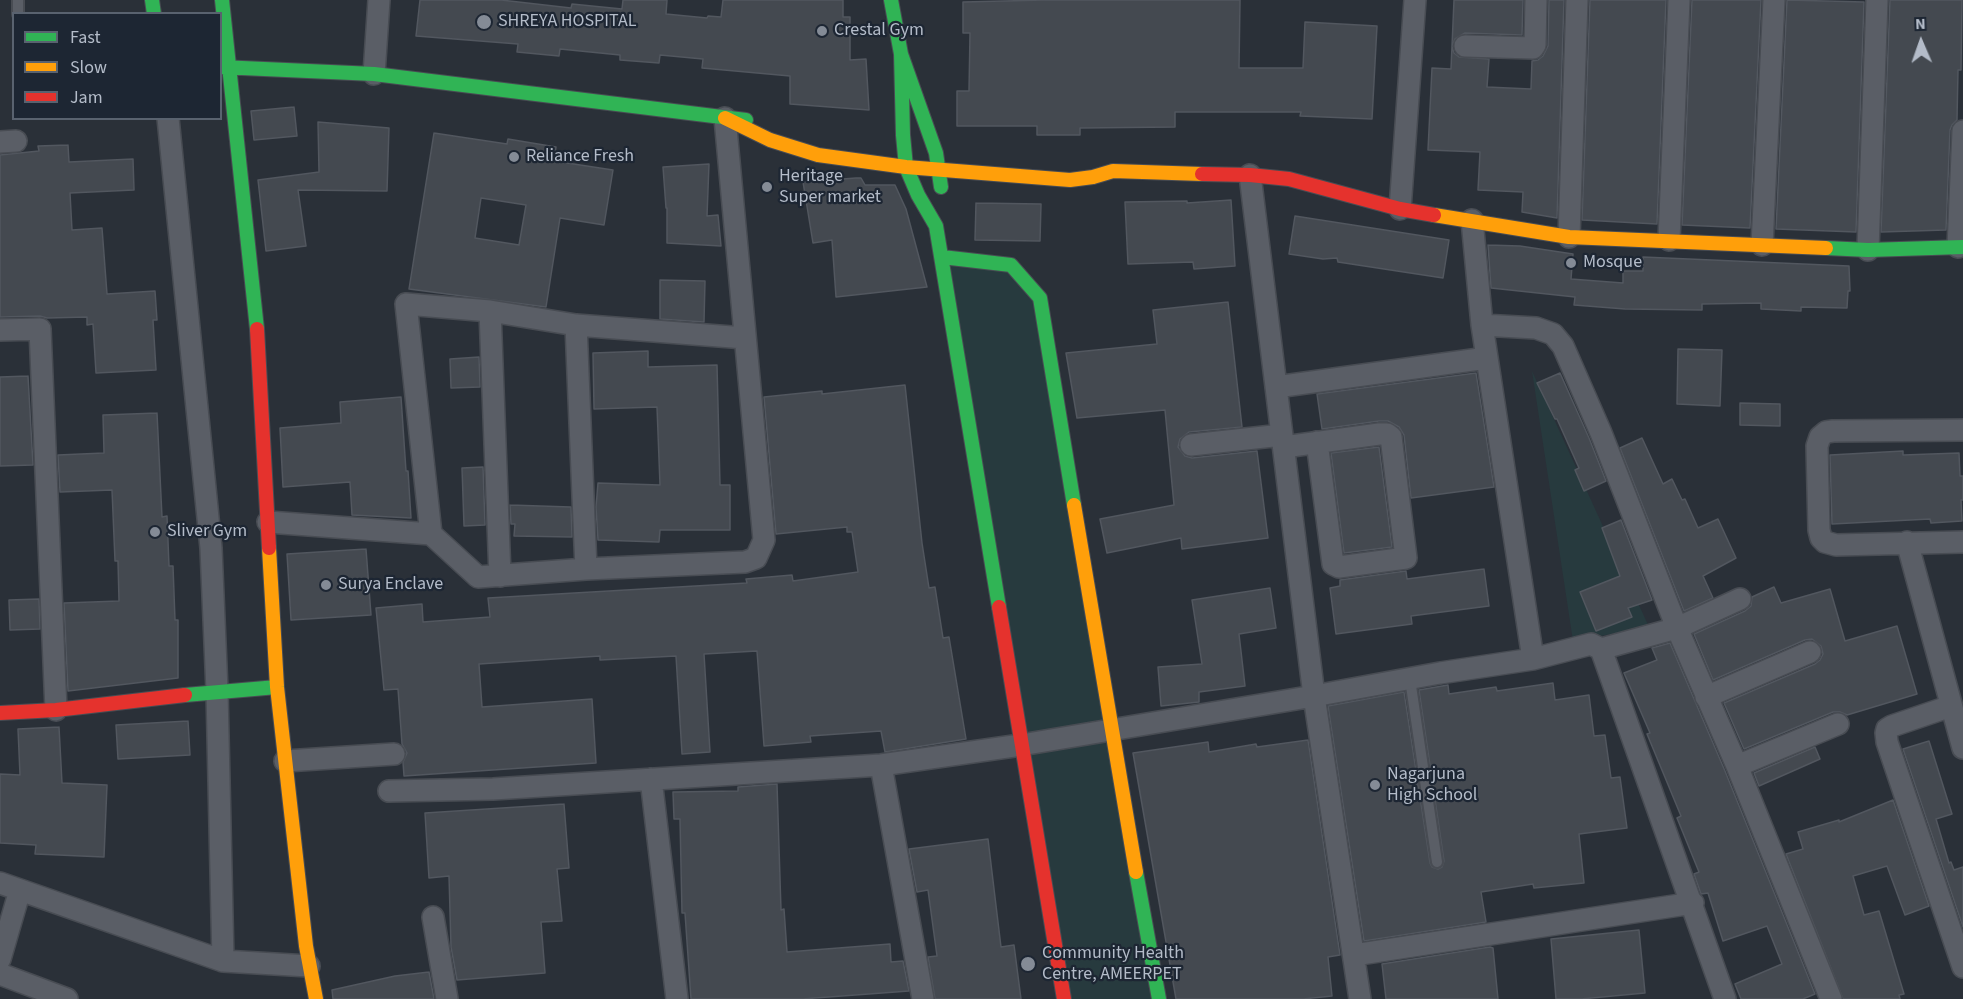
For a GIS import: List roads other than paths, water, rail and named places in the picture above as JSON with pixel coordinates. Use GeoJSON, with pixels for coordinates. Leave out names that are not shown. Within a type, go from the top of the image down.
{"type":"FeatureCollection","features":[{"type":"Feature","properties":{"kind":"main road"},"geometry":{"type":"LineString","coordinates":[[222,0],[225,67],[258,340],[277,687],[309,966],[316,999]]}},
{"type":"Feature","properties":{"kind":"main road"},"geometry":{"type":"LineString","coordinates":[[891,0],[920,152],[940,170],[940,205],[936,226]]}},
{"type":"Feature","properties":{"kind":"main road"},"geometry":{"type":"LineString","coordinates":[[901,54],[920,152]]}},
{"type":"Feature","properties":{"kind":"main road"},"geometry":{"type":"LineString","coordinates":[[225,67],[374,74],[759,121]]}},
{"type":"Feature","properties":{"kind":"main road"},"geometry":{"type":"LineString","coordinates":[[725,118],[770,140],[818,155],[906,167],[1070,180],[1113,171],[1250,175],[1289,179],[1400,209],[1569,237],[1868,250],[1961,247]]}},
{"type":"Feature","properties":{"kind":"main road"},"geometry":{"type":"LineString","coordinates":[[906,167],[920,152]]}},
{"type":"Feature","properties":{"kind":"main road"},"geometry":{"type":"LineString","coordinates":[[1092,163],[1113,171]]}},
{"type":"Feature","properties":{"kind":"main road"},"geometry":{"type":"LineString","coordinates":[[906,167],[918,195],[936,226],[942,257],[1064,999]]}},
{"type":"Feature","properties":{"kind":"main road"},"geometry":{"type":"LineString","coordinates":[[942,257],[1011,265],[1040,298],[1111,730],[1159,999]]}},
{"type":"Feature","properties":{"kind":"main road"},"geometry":{"type":"LineString","coordinates":[[0,713],[56,710],[217,691],[277,687]]}},
{"type":"Feature","properties":{"kind":"street"},"geometry":{"type":"LineString","coordinates":[[374,74],[379,0]]}},
{"type":"Feature","properties":{"kind":"street"},"geometry":{"type":"LineString","coordinates":[[1400,209],[1415,0]]}},
{"type":"Feature","properties":{"kind":"street"},"geometry":{"type":"LineString","coordinates":[[1465,46],[1533,48],[1535,45],[1536,0]]}},
{"type":"Feature","properties":{"kind":"street"},"geometry":{"type":"LineString","coordinates":[[1569,237],[1577,0]]}},
{"type":"Feature","properties":{"kind":"street"},"geometry":{"type":"LineString","coordinates":[[1669,240],[1679,0]]}},
{"type":"Feature","properties":{"kind":"street"},"geometry":{"type":"LineString","coordinates":[[1762,245],[1774,0]]}},
{"type":"Feature","properties":{"kind":"street"},"geometry":{"type":"LineString","coordinates":[[1868,250],[1877,0]]}},
{"type":"Feature","properties":{"kind":"street"},"geometry":{"type":"LineString","coordinates":[[268,522],[431,534],[478,577],[586,569],[745,562],[756,558],[764,540],[725,118]]}},
{"type":"Feature","properties":{"kind":"street"},"geometry":{"type":"LineString","coordinates":[[168,120],[211,548],[217,691],[223,961]]}},
{"type":"Feature","properties":{"kind":"street"},"geometry":{"type":"LineString","coordinates":[[1961,247],[1963,131]]}},
{"type":"Feature","properties":{"kind":"street"},"geometry":{"type":"LineString","coordinates":[[1250,175],[1314,696],[1360,999]]}},
{"type":"Feature","properties":{"kind":"street"},"geometry":{"type":"LineString","coordinates":[[1472,220],[1482,325],[1533,659]]}},
{"type":"Feature","properties":{"kind":"street"},"geometry":{"type":"LineString","coordinates":[[431,534],[406,304],[490,311],[576,325],[745,338]]}},
{"type":"Feature","properties":{"kind":"street"},"geometry":{"type":"LineString","coordinates":[[490,311],[500,576]]}},
{"type":"Feature","properties":{"kind":"street"},"geometry":{"type":"LineString","coordinates":[[576,325],[586,569]]}},
{"type":"Feature","properties":{"kind":"street"},"geometry":{"type":"LineString","coordinates":[[1482,325],[1536,328],[1553,334],[1563,346],[1601,433],[1677,627],[1737,766],[1831,999]]}},
{"type":"Feature","properties":{"kind":"street"},"geometry":{"type":"LineString","coordinates":[[0,330],[40,328],[56,710]]}},
{"type":"Feature","properties":{"kind":"street"},"geometry":{"type":"LineString","coordinates":[[1276,387],[1487,358]]}},
{"type":"Feature","properties":{"kind":"street"},"geometry":{"type":"LineString","coordinates":[[1963,430],[1833,431],[1826,432],[1817,442],[1819,530],[1825,542],[1836,545],[1963,542]]}},
{"type":"Feature","properties":{"kind":"street"},"geometry":{"type":"LineString","coordinates":[[1191,445],[1283,441],[1317,442],[1387,434],[1391,437],[1407,557],[1336,567],[1333,564],[1317,442]]}},
{"type":"Feature","properties":{"kind":"street"},"geometry":{"type":"LineString","coordinates":[[1907,542],[1963,748]]}},
{"type":"Feature","properties":{"kind":"street"},"geometry":{"type":"LineString","coordinates":[[1296,550],[1331,546]]}},
{"type":"Feature","properties":{"kind":"street"},"geometry":{"type":"LineString","coordinates":[[389,791],[493,789],[881,765],[1021,745],[1533,659],[1591,644],[1601,649],[1677,627],[1740,599]]}},
{"type":"Feature","properties":{"kind":"street"},"geometry":{"type":"LineString","coordinates":[[1601,649],[1693,903],[1725,999]]}},
{"type":"Feature","properties":{"kind":"street"},"geometry":{"type":"LineString","coordinates":[[1706,697],[1810,652]]}},
{"type":"Feature","properties":{"kind":"street"},"geometry":{"type":"LineString","coordinates":[[1951,706],[1892,726],[1887,729],[1886,733],[1887,742],[1963,967]]}},
{"type":"Feature","properties":{"kind":"street"},"geometry":{"type":"LineString","coordinates":[[1737,766],[1838,724]]}},
{"type":"Feature","properties":{"kind":"street"},"geometry":{"type":"LineString","coordinates":[[285,761],[394,754]]}},
{"type":"Feature","properties":{"kind":"street"},"geometry":{"type":"LineString","coordinates":[[881,765],[923,999]]}},
{"type":"Feature","properties":{"kind":"street"},"geometry":{"type":"LineString","coordinates":[[651,779],[677,999]]}},
{"type":"Feature","properties":{"kind":"street"},"geometry":{"type":"LineString","coordinates":[[0,959],[10,887],[223,961],[309,966]]}},
{"type":"Feature","properties":{"kind":"street"},"geometry":{"type":"LineString","coordinates":[[1354,955],[1693,903]]}},
{"type":"Feature","properties":{"kind":"street"},"geometry":{"type":"LineString","coordinates":[[433,917],[447,999]]}},
{"type":"Feature","properties":{"kind":"street"},"geometry":{"type":"LineString","coordinates":[[0,974],[68,999]]}},
{"type":"Feature","properties":{"kind":"lane"},"geometry":{"type":"LineString","coordinates":[[1410,679],[1437,862]]}},
{"type":"Feature","properties":{"kind":"place","name":"SHREYA HOSPITAL"},"geometry":{"type":"Point","coordinates":[484,22]}},
{"type":"Feature","properties":{"kind":"place","name":"Crestal Gym"},"geometry":{"type":"Point","coordinates":[822,31]}},
{"type":"Feature","properties":{"kind":"place","name":"Reliance Fresh"},"geometry":{"type":"Point","coordinates":[514,157]}},
{"type":"Feature","properties":{"kind":"place","name":"Heritage Super market"},"geometry":{"type":"Point","coordinates":[767,187]}},
{"type":"Feature","properties":{"kind":"place","name":"Mosque"},"geometry":{"type":"Point","coordinates":[1571,263]}},
{"type":"Feature","properties":{"kind":"place","name":"Sliver Gym"},"geometry":{"type":"Point","coordinates":[155,532]}},
{"type":"Feature","properties":{"kind":"place","name":"Surya Enclave"},"geometry":{"type":"Point","coordinates":[326,585]}},
{"type":"Feature","properties":{"kind":"place","name":"Nagarjuna High School"},"geometry":{"type":"Point","coordinates":[1375,785]}},
{"type":"Feature","properties":{"kind":"place","name":"Community Health Centre, AMEERPET"},"geometry":{"type":"Point","coordinates":[1028,964]}}]}
